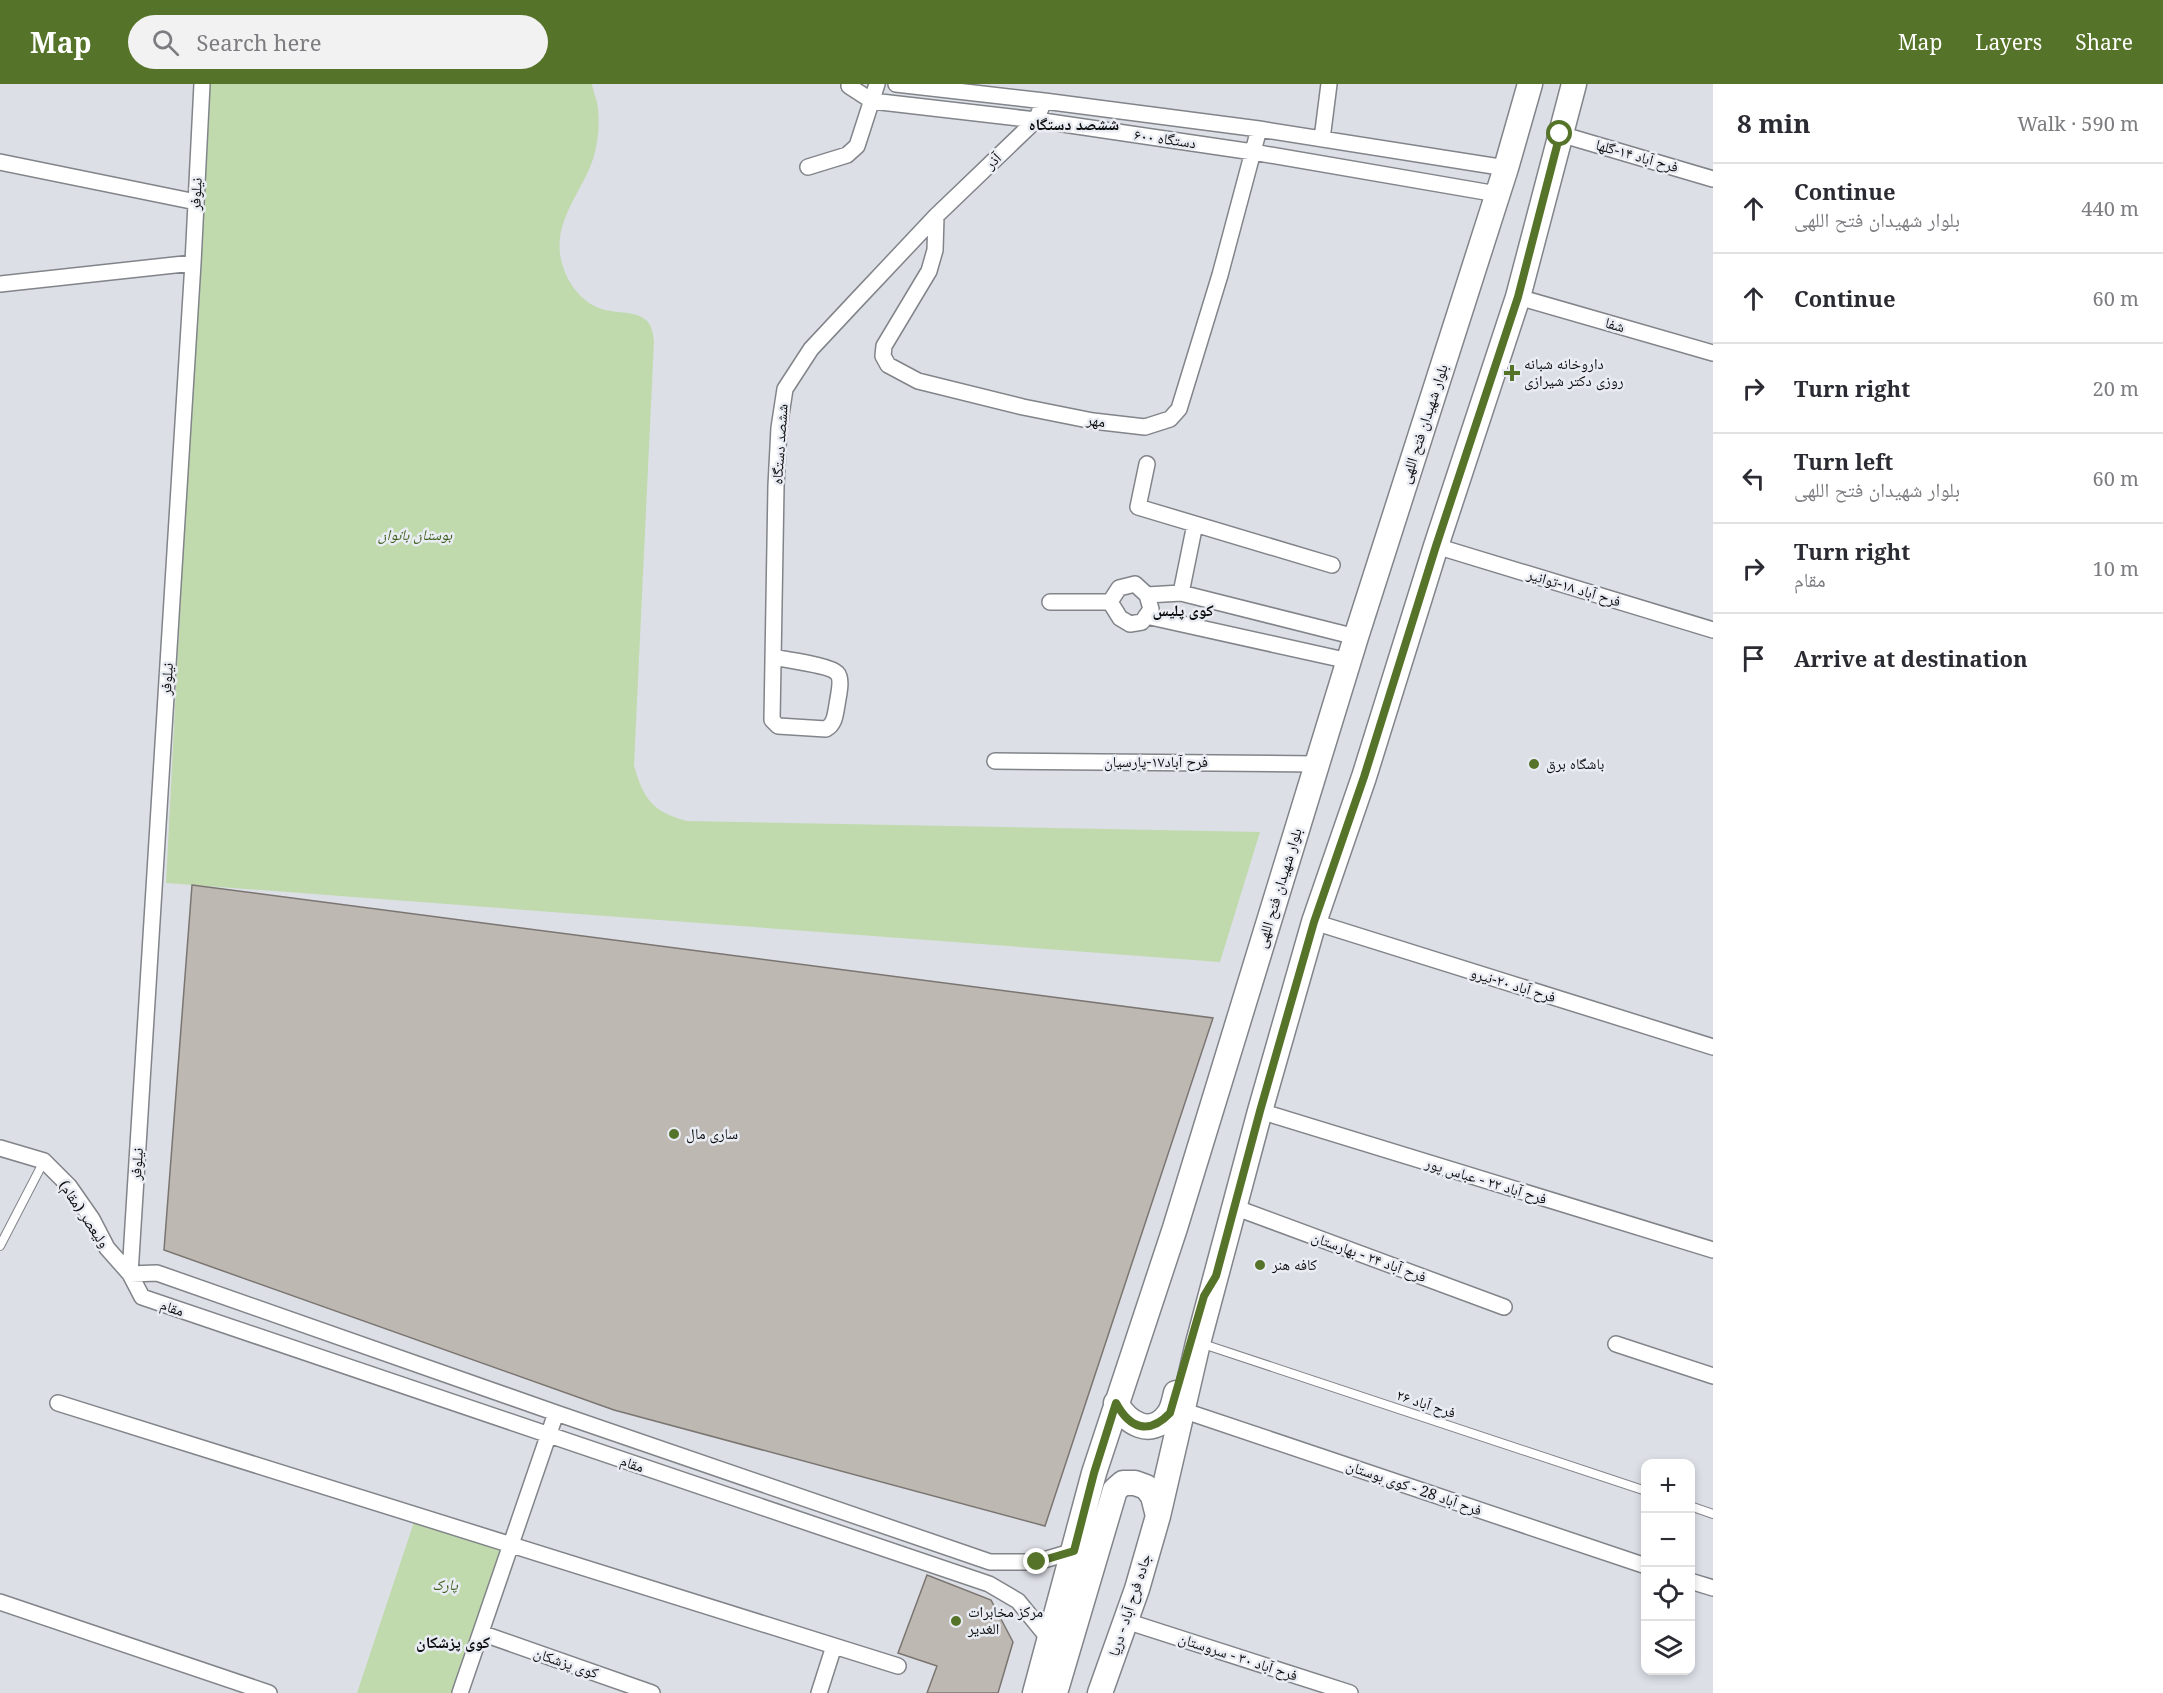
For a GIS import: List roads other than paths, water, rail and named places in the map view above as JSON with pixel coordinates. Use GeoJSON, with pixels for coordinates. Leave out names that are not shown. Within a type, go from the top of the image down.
{"type":"FeatureCollection","features":[{"type":"Feature","properties":{"kind":"main road","name":"بلوار شهیدان فتح اللهی"},"geometry":{"type":"LineString","coordinates":[[1035,1693],[1094,1473],[1178,1216],[1356,638],[1506,168],[1530,84]]}},
{"type":"Feature","properties":{"kind":"main road"},"geometry":{"type":"LineString","coordinates":[[1158,1516],[1198,1343],[1260,1111],[1314,922],[1364,777],[1436,546],[1518,297],[1574,84]]}},
{"type":"Feature","properties":{"kind":"main road"},"geometry":{"type":"LineString","coordinates":[[1116,1403],[1125,1418],[1149,1428],[1161,1423],[1170,1413],[1204,1296],[1216,1276]]}},
{"type":"Feature","properties":{"kind":"main road"},"geometry":{"type":"LineString","coordinates":[[1055,1693],[1115,1490],[1123,1483],[1135,1483],[1146,1487],[1153,1496],[1158,1516]]}},
{"type":"Feature","properties":{"kind":"main road","name":"جاده فرح آباد - دریا"},"geometry":{"type":"LineString","coordinates":[[1100,1693],[1126,1621],[1158,1516]]}},
{"type":"Feature","properties":{"kind":"street","name":"نیلوفر"},"geometry":{"type":"LineString","coordinates":[[130,1274],[193,263],[202,84]]}},
{"type":"Feature","properties":{"kind":"street","name":"۶۰۰ دستگاه"},"geometry":{"type":"LineString","coordinates":[[849,84],[872,101],[1036,120],[1253,152],[1497,194]]}},
{"type":"Feature","properties":{"kind":"street"},"geometry":{"type":"LineString","coordinates":[[808,167],[847,155],[857,146],[877,84]]}},
{"type":"Feature","properties":{"kind":"street","name":"۶۰۰ دستگاه"},"geometry":{"type":"LineString","coordinates":[[896,84],[1044,100],[1259,129],[1506,168]]}},
{"type":"Feature","properties":{"kind":"street"},"geometry":{"type":"LineString","coordinates":[[1323,139],[1329,84]]}},
{"type":"Feature","properties":{"kind":"street","name":"آذر"},"geometry":{"type":"LineString","coordinates":[[936,216],[1036,120],[1044,100]]}},
{"type":"Feature","properties":{"kind":"street","name":"مهر"},"geometry":{"type":"LineString","coordinates":[[936,216],[933,260],[929,271],[884,346],[883,356],[888,365],[918,381],[1023,407],[1093,421],[1145,427],[1170,419],[1179,409],[1220,275],[1259,129]]}},
{"type":"Feature","properties":{"kind":"street","name":"فرح آباد ۱۴-گلها"},"geometry":{"type":"LineString","coordinates":[[1560,134],[1713,178]]}},
{"type":"Feature","properties":{"kind":"street"},"geometry":{"type":"LineString","coordinates":[[0,162],[196,202]]}},
{"type":"Feature","properties":{"kind":"street","name":"ششصد دستگاه"},"geometry":{"type":"LineString","coordinates":[[773,657],[828,668],[837,673],[840,679],[838,699],[831,726],[826,729],[778,726],[772,720],[773,657],[779,428],[785,389],[811,349],[936,216]]}},
{"type":"Feature","properties":{"kind":"street"},"geometry":{"type":"LineString","coordinates":[[0,284],[193,263]]}},
{"type":"Feature","properties":{"kind":"street","name":"شفا"},"geometry":{"type":"LineString","coordinates":[[1518,297],[1713,353]]}},
{"type":"Feature","properties":{"kind":"street"},"geometry":{"type":"LineString","coordinates":[[1147,464],[1138,507],[1332,565]]}},
{"type":"Feature","properties":{"kind":"street"},"geometry":{"type":"LineString","coordinates":[[1181,593],[1195,524]]}},
{"type":"Feature","properties":{"kind":"street","name":"فرح آباد ۱۸-توانیر"},"geometry":{"type":"LineString","coordinates":[[1436,546],[1713,630]]}},
{"type":"Feature","properties":{"kind":"street"},"geometry":{"type":"LineString","coordinates":[[1135,584],[1147,595],[1151,609],[1142,622],[1130,624],[1120,618],[1110,602],[1119,588],[1135,584]]}},
{"type":"Feature","properties":{"kind":"street"},"geometry":{"type":"LineString","coordinates":[[1147,595],[1181,593],[1356,638]]}},
{"type":"Feature","properties":{"kind":"street"},"geometry":{"type":"LineString","coordinates":[[1050,602],[1110,602]]}},
{"type":"Feature","properties":{"kind":"street"},"geometry":{"type":"LineString","coordinates":[[1146,616],[1349,661]]}},
{"type":"Feature","properties":{"kind":"street","name":"فرح آباد۱۷-پارسیان"},"geometry":{"type":"LineString","coordinates":[[994,761],[1318,764]]}},
{"type":"Feature","properties":{"kind":"street","name":"فرح آباد ۲۰-نیرو"},"geometry":{"type":"LineString","coordinates":[[1314,922],[1713,1047]]}},
{"type":"Feature","properties":{"kind":"street","name":"فرح آباد ۲۲ - عباس پور"},"geometry":{"type":"LineString","coordinates":[[1260,1111],[1713,1250]]}},
{"type":"Feature","properties":{"kind":"street","name":"ولیعصر (مقام)"},"geometry":{"type":"LineString","coordinates":[[0,1148],[44,1161],[69,1186],[92,1219],[107,1248],[130,1274]]}},
{"type":"Feature","properties":{"kind":"street","name":"فرح آباد ۲۴ - بهارستان"},"geometry":{"type":"LineString","coordinates":[[1234,1207],[1504,1307]]}},
{"type":"Feature","properties":{"kind":"street","name":"مقام"},"geometry":{"type":"LineString","coordinates":[[1049,1639],[1018,1601],[989,1584],[142,1298],[130,1274],[157,1273],[990,1562],[1037,1562],[1074,1551]]}},
{"type":"Feature","properties":{"kind":"street"},"geometry":{"type":"LineString","coordinates":[[1616,1344],[1713,1376]]}},
{"type":"Feature","properties":{"kind":"street"},"geometry":{"type":"LineString","coordinates":[[58,1403],[898,1666]]}},
{"type":"Feature","properties":{"kind":"street","name":"فرح آباد 28 - کوی بوستان"},"geometry":{"type":"LineString","coordinates":[[1182,1410],[1641,1564]]}},
{"type":"Feature","properties":{"kind":"street"},"geometry":{"type":"LineString","coordinates":[[460,1693],[556,1413]]}},
{"type":"Feature","properties":{"kind":"street"},"geometry":{"type":"LineString","coordinates":[[1695,1583],[1713,1588]]}},
{"type":"Feature","properties":{"kind":"street"},"geometry":{"type":"LineString","coordinates":[[0,1602],[269,1693]]}},
{"type":"Feature","properties":{"kind":"street","name":"فرح آباد ۳۰ - سروستان"},"geometry":{"type":"LineString","coordinates":[[1126,1621],[1350,1693]]}},
{"type":"Feature","properties":{"kind":"street","name":"کوی پزشکان"},"geometry":{"type":"LineString","coordinates":[[481,1633],[652,1693]]}},
{"type":"Feature","properties":{"kind":"street"},"geometry":{"type":"LineString","coordinates":[[819,1693],[834,1646]]}},
{"type":"Feature","properties":{"kind":"lane"},"geometry":{"type":"LineString","coordinates":[[0,1246],[44,1161]]}},
{"type":"Feature","properties":{"kind":"lane","name":"فرح آباد ۲۶"},"geometry":{"type":"LineString","coordinates":[[1198,1343],[1641,1489]]}},
{"type":"Feature","properties":{"kind":"lane"},"geometry":{"type":"LineString","coordinates":[[1695,1508],[1713,1514]]}},
{"type":"Feature","properties":{"kind":"place","name":"داروخانه شبانه روزی دکتر شیرازی"},"geometry":{"type":"Point","coordinates":[1512,373]}},
{"type":"Feature","properties":{"kind":"place","name":"باشگاه برق"},"geometry":{"type":"Point","coordinates":[1534,764]}},
{"type":"Feature","properties":{"kind":"place","name":"ساری مال"},"geometry":{"type":"Point","coordinates":[674,1134]}},
{"type":"Feature","properties":{"kind":"place","name":"کافه هنر"},"geometry":{"type":"Point","coordinates":[1260,1265]}},
{"type":"Feature","properties":{"kind":"place","name":"مرکز مخابرات الغدیر"},"geometry":{"type":"Point","coordinates":[956,1621]}},
{"type":"Feature","properties":{"kind":"district","name":"ششصد دستگاه"},"geometry":{"type":"Point","coordinates":[1074,124]}},
{"type":"Feature","properties":{"kind":"district","name":"کوی پلیس"},"geometry":{"type":"Point","coordinates":[1183,610]}},
{"type":"Feature","properties":{"kind":"district","name":"کوی پزشکان"},"geometry":{"type":"Point","coordinates":[453,1642]}},
{"type":"Feature","properties":{"kind":"park label","name":"بوستان بانوان"},"geometry":{"type":"Point","coordinates":[415,535]}},
{"type":"Feature","properties":{"kind":"park label","name":"پارک"},"geometry":{"type":"Point","coordinates":[445,1585]}}]}
